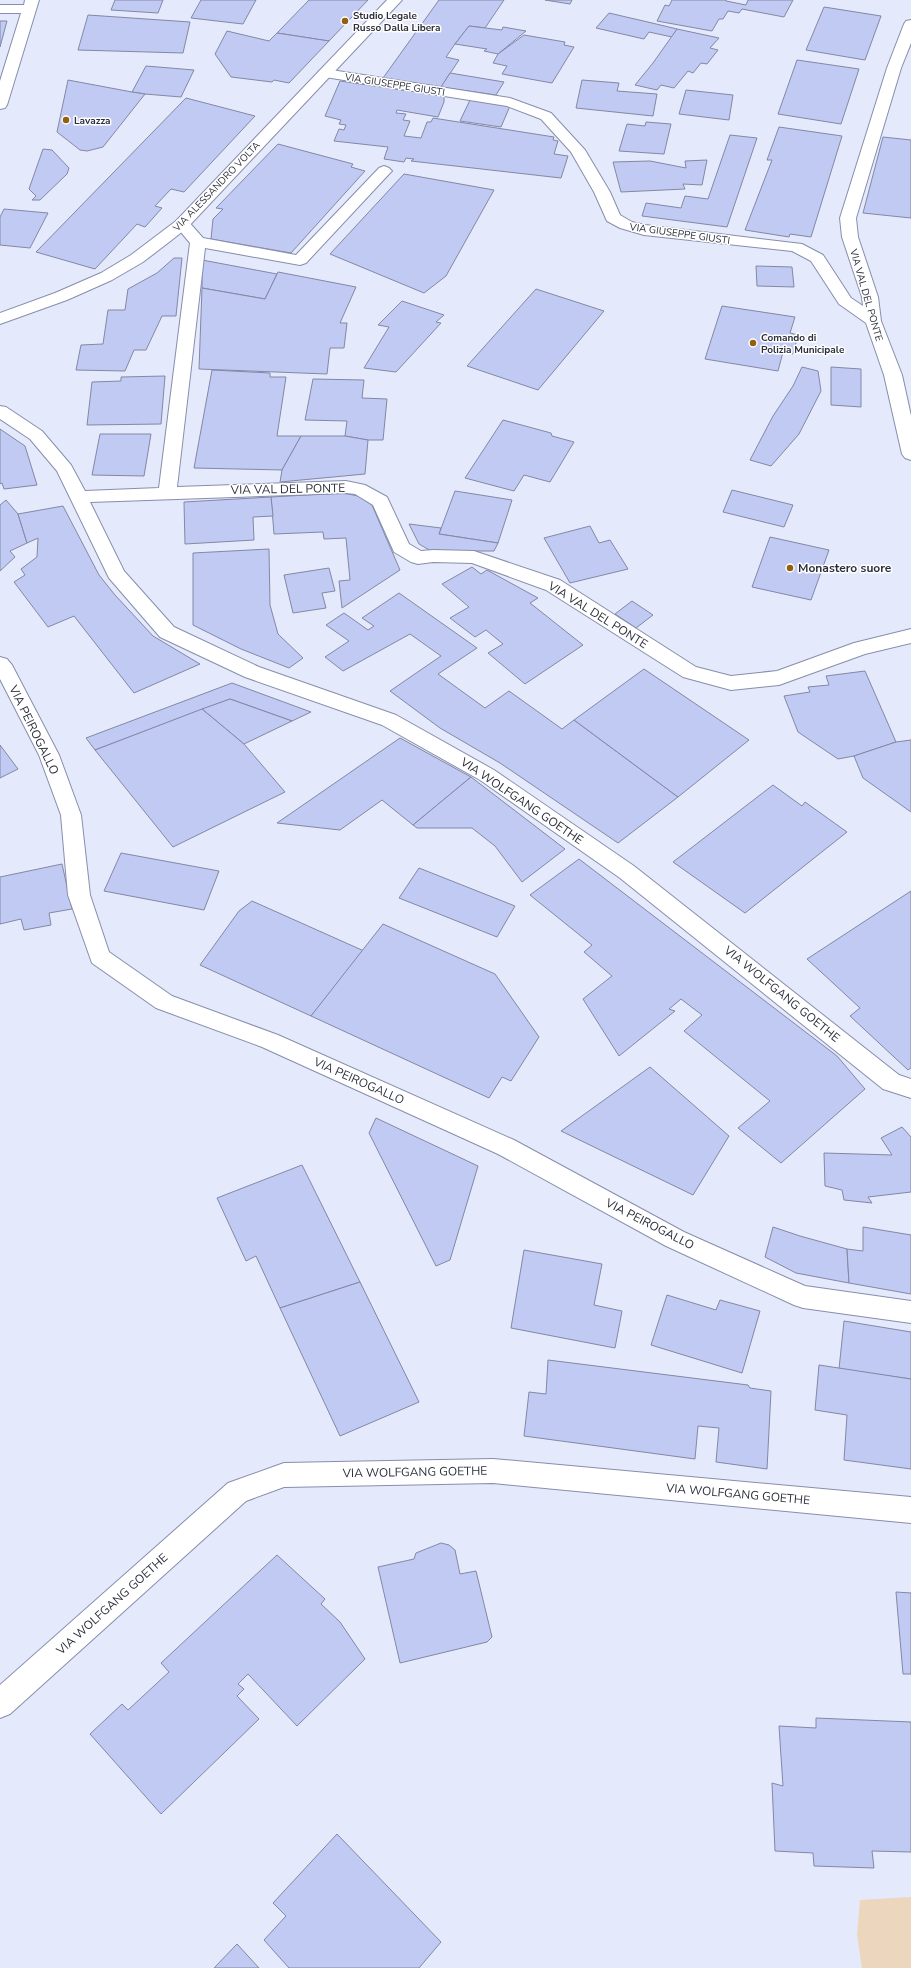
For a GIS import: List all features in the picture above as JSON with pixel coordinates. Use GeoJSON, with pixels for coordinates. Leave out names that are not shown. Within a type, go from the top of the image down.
{"type":"FeatureCollection","features":[{"type":"Feature","properties":{"kind":"street","name":"VIA ALESSANDRO VOLTA"},"geometry":{"type":"LineString","coordinates":[[0,320],[88,286],[121,269],[148,252],[182,224],[395,0]]}},
{"type":"Feature","properties":{"kind":"street"},"geometry":{"type":"LineString","coordinates":[[0,9],[31,4],[0,105]]}},
{"type":"Feature","properties":{"kind":"street","name":"VIA VAL DEL PONTE"},"geometry":{"type":"LineString","coordinates":[[911,24],[894,68],[848,218],[850,237],[870,297],[873,321],[893,375],[911,454]]}},
{"type":"Feature","properties":{"kind":"street"},"geometry":{"type":"LineString","coordinates":[[894,68],[911,70]]}},
{"type":"Feature","properties":{"kind":"street","name":"VIA GIUSEPPE GIUSTI"},"geometry":{"type":"LineString","coordinates":[[325,73],[510,102],[546,116],[577,150],[602,192],[613,218],[626,225],[644,230],[796,247],[817,258],[846,301],[873,321]]}},
{"type":"Feature","properties":{"kind":"street"},"geometry":{"type":"LineString","coordinates":[[182,224],[198,242],[300,260],[384,172]]}},
{"type":"Feature","properties":{"kind":"street"},"geometry":{"type":"LineString","coordinates":[[166,492],[198,242]]}},
{"type":"Feature","properties":{"kind":"street","name":"VIA WOLFGANG GOETHE"},"geometry":{"type":"LineString","coordinates":[[0,411],[36,435],[65,469],[116,574],[167,632],[252,672],[389,720],[487,775],[627,872],[696,925],[891,1082],[911,1089]]}},
{"type":"Feature","properties":{"kind":"street","name":"VIA VAL DEL PONTE"},"geometry":{"type":"LineString","coordinates":[[78,497],[166,492],[346,487],[359,489],[381,501],[401,548],[418,558],[432,556],[474,557],[553,585],[690,672],[731,683],[779,678],[861,648],[911,636]]}},
{"type":"Feature","properties":{"kind":"street","name":"VIA PEIROGALLO"},"geometry":{"type":"LineString","coordinates":[[0,664],[5,670],[49,755],[71,815],[79,895],[100,957],[164,1002],[270,1041],[506,1147],[675,1239],[803,1297],[911,1312]]}},
{"type":"Feature","properties":{"kind":"street","name":"VIA WOLFGANG GOETHE"},"geometry":{"type":"LineString","coordinates":[[0,1704],[237,1492],[284,1475],[493,1471],[911,1510]]}},
{"type":"Feature","properties":{"kind":"shaded area"},"geometry":{"type":"Polygon","coordinates":[[[911,1897],[911,1968],[862,1968],[857,1935],[860,1900],[911,1897]]]}},
{"type":"Feature","properties":{"kind":"building"},"geometry":{"type":"Polygon","coordinates":[[[115,0],[163,0],[158,13],[111,10],[115,0]]]}},
{"type":"Feature","properties":{"kind":"building"},"geometry":{"type":"Polygon","coordinates":[[[201,0],[256,0],[243,24],[191,18],[201,0]]]}},
{"type":"Feature","properties":{"kind":"building"},"geometry":{"type":"Polygon","coordinates":[[[309,0],[368,0],[329,41],[277,33],[309,0]]]}},
{"type":"Feature","properties":{"kind":"building"},"geometry":{"type":"Polygon","coordinates":[[[439,0],[504,0],[485,28],[469,26],[455,44],[446,57],[459,60],[441,87],[383,78],[439,0]]]}},
{"type":"Feature","properties":{"kind":"building"},"geometry":{"type":"Polygon","coordinates":[[[545,0],[572,0],[570,4],[545,0]]]}},
{"type":"Feature","properties":{"kind":"building"},"geometry":{"type":"Polygon","coordinates":[[[672,0],[726,0],[746,5],[748,0],[793,0],[784,17],[742,9],[739,13],[728,11],[723,19],[719,19],[712,31],[657,21],[665,5],[669,6],[672,0]]]}},
{"type":"Feature","properties":{"kind":"building"},"geometry":{"type":"Polygon","coordinates":[[[824,7],[881,16],[865,60],[806,50],[824,7]]]}},
{"type":"Feature","properties":{"kind":"building"},"geometry":{"type":"Polygon","coordinates":[[[609,13],[677,29],[672,37],[649,32],[644,39],[596,28],[609,13]]]}},
{"type":"Feature","properties":{"kind":"building"},"geometry":{"type":"Polygon","coordinates":[[[88,15],[190,22],[183,53],[78,50],[88,15]]]}},
{"type":"Feature","properties":{"kind":"building"},"geometry":{"type":"Polygon","coordinates":[[[0,21],[7,21],[0,47],[0,21]]]}},
{"type":"Feature","properties":{"kind":"building"},"geometry":{"type":"Polygon","coordinates":[[[469,26],[502,30],[503,27],[526,31],[498,54],[484,51],[487,49],[455,44],[469,26]]]}},
{"type":"Feature","properties":{"kind":"building"},"geometry":{"type":"Polygon","coordinates":[[[677,29],[719,38],[710,48],[718,50],[707,64],[701,63],[693,73],[688,71],[674,88],[661,85],[657,90],[635,85],[653,63],[677,29]]]}},
{"type":"Feature","properties":{"kind":"building"},"geometry":{"type":"Polygon","coordinates":[[[227,31],[269,41],[277,33],[329,41],[289,83],[274,80],[272,82],[231,77],[215,54],[227,31]]]}},
{"type":"Feature","properties":{"kind":"building"},"geometry":{"type":"Polygon","coordinates":[[[524,35],[565,42],[564,45],[574,47],[552,83],[502,74],[507,66],[493,63],[498,54],[524,35]]]}},
{"type":"Feature","properties":{"kind":"building"},"geometry":{"type":"Polygon","coordinates":[[[797,60],[859,69],[841,124],[778,114],[797,60]]]}},
{"type":"Feature","properties":{"kind":"building"},"geometry":{"type":"Polygon","coordinates":[[[146,66],[194,70],[181,97],[132,92],[146,66]]]}},
{"type":"Feature","properties":{"kind":"building"},"geometry":{"type":"Polygon","coordinates":[[[450,73],[504,82],[496,95],[441,87],[450,73]]]}},
{"type":"Feature","properties":{"kind":"building"},"geometry":{"type":"Polygon","coordinates":[[[68,80],[145,94],[103,147],[87,151],[80,150],[57,132],[68,80]]]}},
{"type":"Feature","properties":{"kind":"building"},"geometry":{"type":"Polygon","coordinates":[[[582,80],[619,83],[617,91],[657,94],[653,116],[576,108],[582,80]]]}},
{"type":"Feature","properties":{"kind":"building"},"geometry":{"type":"Polygon","coordinates":[[[340,81],[444,96],[444,102],[438,117],[397,110],[396,113],[406,114],[403,120],[410,121],[404,136],[421,138],[427,122],[431,122],[433,118],[554,137],[553,140],[558,141],[554,154],[568,156],[561,178],[411,161],[414,159],[406,158],[404,162],[384,159],[388,147],[334,141],[339,129],[344,130],[346,125],[339,124],[341,120],[325,116],[340,81]]]}},
{"type":"Feature","properties":{"kind":"building"},"geometry":{"type":"Polygon","coordinates":[[[686,90],[733,95],[729,120],[679,114],[686,90]]]}},
{"type":"Feature","properties":{"kind":"building"},"geometry":{"type":"Polygon","coordinates":[[[186,98],[255,116],[184,192],[171,189],[155,206],[162,208],[145,227],[137,224],[95,269],[36,252],[186,98]]]}},
{"type":"Feature","properties":{"kind":"building"},"geometry":{"type":"Polygon","coordinates":[[[470,100],[510,106],[501,127],[460,121],[470,100]]]}},
{"type":"Feature","properties":{"kind":"building"},"geometry":{"type":"Polygon","coordinates":[[[646,122],[671,124],[664,154],[619,151],[627,124],[645,126],[646,122]]]}},
{"type":"Feature","properties":{"kind":"building"},"geometry":{"type":"Polygon","coordinates":[[[779,127],[842,136],[811,237],[790,234],[789,237],[745,230],[772,160],[767,160],[779,127]]]}},
{"type":"Feature","properties":{"kind":"building"},"geometry":{"type":"Polygon","coordinates":[[[730,135],[757,138],[727,227],[642,216],[646,203],[681,208],[685,196],[708,199],[730,135]]]}},
{"type":"Feature","properties":{"kind":"building"},"geometry":{"type":"Polygon","coordinates":[[[883,137],[911,140],[911,218],[863,213],[883,137]]]}},
{"type":"Feature","properties":{"kind":"building"},"geometry":{"type":"Polygon","coordinates":[[[278,144],[353,164],[351,167],[365,171],[291,253],[211,239],[213,219],[223,209],[216,208],[278,144]]]}},
{"type":"Feature","properties":{"kind":"building"},"geometry":{"type":"Polygon","coordinates":[[[43,149],[52,150],[69,168],[67,174],[40,200],[32,200],[36,196],[29,189],[43,149]]]}},
{"type":"Feature","properties":{"kind":"building"},"geometry":{"type":"Polygon","coordinates":[[[707,160],[702,185],[683,184],[685,189],[621,192],[613,162],[650,161],[686,168],[685,161],[707,160]]]}},
{"type":"Feature","properties":{"kind":"building"},"geometry":{"type":"Polygon","coordinates":[[[404,174],[494,190],[446,276],[424,293],[330,254],[404,174]]]}},
{"type":"Feature","properties":{"kind":"building"},"geometry":{"type":"Polygon","coordinates":[[[4,209],[48,213],[30,248],[0,245],[0,217],[4,209]]]}},
{"type":"Feature","properties":{"kind":"building"},"geometry":{"type":"Polygon","coordinates":[[[174,258],[182,258],[176,316],[162,316],[146,350],[134,350],[125,371],[76,370],[81,345],[103,344],[108,310],[125,310],[128,289],[157,273],[174,258]]]}},
{"type":"Feature","properties":{"kind":"building"},"geometry":{"type":"Polygon","coordinates":[[[202,260],[277,274],[265,299],[202,288],[202,260]]]}},
{"type":"Feature","properties":{"kind":"building"},"geometry":{"type":"Polygon","coordinates":[[[756,266],[792,267],[794,287],[757,286],[756,266]]]}},
{"type":"Feature","properties":{"kind":"building"},"geometry":{"type":"Polygon","coordinates":[[[278,272],[356,287],[340,323],[347,323],[344,348],[330,348],[327,374],[199,369],[202,288],[265,299],[278,272]]]}},
{"type":"Feature","properties":{"kind":"building"},"geometry":{"type":"Polygon","coordinates":[[[536,289],[604,311],[538,390],[467,366],[536,289]]]}},
{"type":"Feature","properties":{"kind":"building"},"geometry":{"type":"Polygon","coordinates":[[[402,301],[444,315],[436,322],[441,323],[396,372],[364,368],[389,327],[378,325],[402,301]]]}},
{"type":"Feature","properties":{"kind":"building","name":"Comando di Polizia Municipale"},"geometry":{"type":"Polygon","coordinates":[[[722,306],[795,317],[790,333],[798,335],[793,354],[783,352],[778,371],[705,359],[722,306]]]}},
{"type":"Feature","properties":{"kind":"building"},"geometry":{"type":"Polygon","coordinates":[[[802,367],[818,371],[821,391],[799,434],[771,466],[750,460],[773,416],[793,386],[802,367]]]}},
{"type":"Feature","properties":{"kind":"building"},"geometry":{"type":"Polygon","coordinates":[[[831,367],[861,369],[861,407],[831,405],[831,367]]]}},
{"type":"Feature","properties":{"kind":"building"},"geometry":{"type":"Polygon","coordinates":[[[212,370],[270,373],[270,377],[286,377],[277,436],[301,436],[282,470],[194,468],[212,370]]]}},
{"type":"Feature","properties":{"kind":"building"},"geometry":{"type":"Polygon","coordinates":[[[165,376],[161,424],[87,425],[92,382],[121,381],[121,377],[165,376]]]}},
{"type":"Feature","properties":{"kind":"building"},"geometry":{"type":"Polygon","coordinates":[[[313,379],[364,380],[362,398],[387,399],[383,440],[368,440],[345,436],[347,421],[305,420],[313,379]]]}},
{"type":"Feature","properties":{"kind":"building"},"geometry":{"type":"Polygon","coordinates":[[[503,420],[551,433],[552,436],[574,442],[550,482],[524,475],[514,491],[465,478],[503,420]]]}},
{"type":"Feature","properties":{"kind":"building"},"geometry":{"type":"Polygon","coordinates":[[[0,429],[25,446],[37,485],[4,489],[2,483],[0,484],[0,429]]]}},
{"type":"Feature","properties":{"kind":"building"},"geometry":{"type":"Polygon","coordinates":[[[100,434],[151,434],[144,476],[92,475],[100,434]]]}},
{"type":"Feature","properties":{"kind":"building"},"geometry":{"type":"Polygon","coordinates":[[[301,436],[345,436],[368,440],[365,474],[280,482],[282,470],[301,436]]]}},
{"type":"Feature","properties":{"kind":"building"},"geometry":{"type":"Polygon","coordinates":[[[732,490],[793,505],[784,527],[723,512],[732,490]]]}},
{"type":"Feature","properties":{"kind":"building"},"geometry":{"type":"Polygon","coordinates":[[[455,491],[512,500],[498,543],[439,534],[455,491]]]}},
{"type":"Feature","properties":{"kind":"building"},"geometry":{"type":"Polygon","coordinates":[[[343,493],[358,496],[372,505],[400,570],[342,608],[339,581],[350,580],[346,538],[324,539],[323,532],[274,534],[271,497],[343,493]]]}},
{"type":"Feature","properties":{"kind":"building"},"geometry":{"type":"Polygon","coordinates":[[[271,497],[273,516],[253,517],[254,540],[185,544],[184,502],[271,497]]]}},
{"type":"Feature","properties":{"kind":"building"},"geometry":{"type":"Polygon","coordinates":[[[6,500],[18,514],[27,543],[10,551],[15,557],[0,571],[0,505],[6,500]]]}},
{"type":"Feature","properties":{"kind":"building"},"geometry":{"type":"Polygon","coordinates":[[[63,506],[99,575],[115,595],[153,636],[200,664],[134,693],[74,616],[48,627],[14,582],[25,575],[21,569],[37,557],[38,538],[27,543],[18,514],[63,506]]]}},
{"type":"Feature","properties":{"kind":"building"},"geometry":{"type":"Polygon","coordinates":[[[409,524],[441,528],[439,534],[498,543],[494,551],[431,551],[419,544],[409,524]]]}},
{"type":"Feature","properties":{"kind":"building"},"geometry":{"type":"Polygon","coordinates":[[[590,526],[599,543],[610,540],[628,569],[570,583],[544,538],[590,526]]]}},
{"type":"Feature","properties":{"kind":"building","name":"Monastero suore"},"geometry":{"type":"Polygon","coordinates":[[[770,537],[829,550],[811,600],[752,587],[770,537]]]}},
{"type":"Feature","properties":{"kind":"building"},"geometry":{"type":"Polygon","coordinates":[[[269,549],[270,605],[278,634],[303,658],[289,668],[241,649],[193,625],[193,553],[269,549]]]}},
{"type":"Feature","properties":{"kind":"building"},"geometry":{"type":"Polygon","coordinates":[[[472,567],[481,574],[487,570],[538,598],[530,603],[583,645],[525,684],[488,653],[503,644],[486,630],[475,637],[450,618],[469,607],[442,584],[472,567]]]}},
{"type":"Feature","properties":{"kind":"building"},"geometry":{"type":"Polygon","coordinates":[[[329,568],[335,591],[322,593],[326,608],[293,613],[284,575],[329,568]]]}},
{"type":"Feature","properties":{"kind":"building"},"geometry":{"type":"Polygon","coordinates":[[[399,593],[477,648],[438,674],[485,708],[509,691],[562,729],[574,720],[678,797],[618,843],[500,763],[440,728],[390,691],[441,656],[410,634],[343,671],[325,657],[349,641],[326,625],[344,613],[368,630],[374,626],[362,618],[399,593]]]}},
{"type":"Feature","properties":{"kind":"building"},"geometry":{"type":"Polygon","coordinates":[[[632,601],[653,615],[636,628],[615,614],[632,601]]]}},
{"type":"Feature","properties":{"kind":"building"},"geometry":{"type":"Polygon","coordinates":[[[644,669],[749,740],[678,797],[574,720],[644,669]]]}},
{"type":"Feature","properties":{"kind":"building"},"geometry":{"type":"Polygon","coordinates":[[[865,671],[896,742],[854,756],[838,759],[798,732],[784,696],[810,692],[808,687],[829,685],[826,676],[865,671]]]}},
{"type":"Feature","properties":{"kind":"building"},"geometry":{"type":"Polygon","coordinates":[[[232,683],[311,712],[292,721],[230,699],[95,750],[86,738],[232,683]]]}},
{"type":"Feature","properties":{"kind":"building"},"geometry":{"type":"Polygon","coordinates":[[[230,699],[292,721],[244,744],[202,709],[230,699]]]}},
{"type":"Feature","properties":{"kind":"building"},"geometry":{"type":"Polygon","coordinates":[[[202,709],[244,744],[285,792],[173,847],[95,750],[202,709]]]}},
{"type":"Feature","properties":{"kind":"building"},"geometry":{"type":"Polygon","coordinates":[[[400,738],[471,777],[413,825],[382,800],[340,830],[277,823],[400,738]]]}},
{"type":"Feature","properties":{"kind":"building"},"geometry":{"type":"Polygon","coordinates":[[[911,740],[911,812],[863,778],[854,756],[896,742],[911,740]]]}},
{"type":"Feature","properties":{"kind":"building"},"geometry":{"type":"Polygon","coordinates":[[[0,745],[18,769],[0,778],[0,745]]]}},
{"type":"Feature","properties":{"kind":"building"},"geometry":{"type":"Polygon","coordinates":[[[471,777],[565,849],[522,882],[495,846],[472,828],[417,828],[413,825],[471,777]]]}},
{"type":"Feature","properties":{"kind":"building"},"geometry":{"type":"Polygon","coordinates":[[[773,785],[802,806],[805,802],[847,832],[745,913],[673,862],[773,785]]]}},
{"type":"Feature","properties":{"kind":"building"},"geometry":{"type":"Polygon","coordinates":[[[121,853],[219,871],[204,910],[104,891],[121,853]]]}},
{"type":"Feature","properties":{"kind":"building"},"geometry":{"type":"Polygon","coordinates":[[[579,859],[837,1056],[865,1089],[781,1163],[738,1128],[770,1101],[684,1031],[702,1015],[681,999],[669,1009],[675,1011],[619,1056],[583,999],[612,976],[584,952],[592,945],[530,895],[579,859]]]}},
{"type":"Feature","properties":{"kind":"building"},"geometry":{"type":"Polygon","coordinates":[[[62,864],[72,909],[49,913],[51,925],[24,930],[21,919],[0,924],[0,877],[62,864]]]}},
{"type":"Feature","properties":{"kind":"building"},"geometry":{"type":"Polygon","coordinates":[[[419,868],[515,906],[497,937],[399,898],[419,868]]]}},
{"type":"Feature","properties":{"kind":"building"},"geometry":{"type":"Polygon","coordinates":[[[911,891],[911,1068],[908,1070],[850,1016],[860,1008],[807,959],[911,891]]]}},
{"type":"Feature","properties":{"kind":"building"},"geometry":{"type":"Polygon","coordinates":[[[252,901],[364,951],[311,1016],[200,965],[239,911],[252,901]]]}},
{"type":"Feature","properties":{"kind":"building"},"geometry":{"type":"Polygon","coordinates":[[[383,924],[495,974],[539,1037],[511,1081],[502,1077],[489,1098],[311,1016],[383,924]]]}},
{"type":"Feature","properties":{"kind":"building"},"geometry":{"type":"Polygon","coordinates":[[[650,1067],[729,1136],[693,1195],[561,1131],[650,1067]]]}},
{"type":"Feature","properties":{"kind":"building"},"geometry":{"type":"Polygon","coordinates":[[[376,1118],[478,1166],[450,1260],[436,1266],[369,1133],[376,1118]]]}},
{"type":"Feature","properties":{"kind":"building"},"geometry":{"type":"Polygon","coordinates":[[[902,1127],[911,1137],[911,1192],[868,1197],[872,1203],[844,1200],[842,1190],[825,1186],[824,1153],[892,1155],[881,1138],[902,1127]]]}},
{"type":"Feature","properties":{"kind":"building"},"geometry":{"type":"Polygon","coordinates":[[[302,1165],[360,1282],[280,1308],[256,1256],[246,1261],[217,1198],[302,1165]]]}},
{"type":"Feature","properties":{"kind":"building"},"geometry":{"type":"Polygon","coordinates":[[[773,1227],[847,1249],[849,1283],[796,1273],[765,1257],[773,1227]]]}},
{"type":"Feature","properties":{"kind":"building"},"geometry":{"type":"Polygon","coordinates":[[[863,1227],[911,1235],[911,1294],[849,1283],[847,1249],[863,1251],[863,1227]]]}},
{"type":"Feature","properties":{"kind":"building"},"geometry":{"type":"Polygon","coordinates":[[[524,1250],[602,1264],[594,1305],[622,1311],[615,1348],[511,1328],[524,1250]]]}},
{"type":"Feature","properties":{"kind":"building"},"geometry":{"type":"Polygon","coordinates":[[[360,1282],[419,1402],[340,1436],[280,1308],[360,1282]]]}},
{"type":"Feature","properties":{"kind":"building"},"geometry":{"type":"Polygon","coordinates":[[[667,1295],[716,1310],[720,1300],[760,1311],[742,1373],[651,1345],[667,1295]]]}},
{"type":"Feature","properties":{"kind":"building"},"geometry":{"type":"Polygon","coordinates":[[[844,1321],[911,1332],[911,1379],[839,1369],[844,1321]]]}},
{"type":"Feature","properties":{"kind":"building"},"geometry":{"type":"Polygon","coordinates":[[[548,1360],[748,1385],[750,1388],[771,1391],[767,1469],[716,1462],[719,1428],[698,1426],[695,1459],[524,1436],[529,1392],[546,1394],[548,1360]]]}},
{"type":"Feature","properties":{"kind":"building"},"geometry":{"type":"Polygon","coordinates":[[[819,1365],[911,1379],[911,1469],[844,1460],[847,1415],[815,1410],[819,1365]]]}},
{"type":"Feature","properties":{"kind":"building"},"geometry":{"type":"Polygon","coordinates":[[[441,1543],[449,1545],[455,1550],[460,1574],[476,1571],[492,1637],[487,1642],[400,1663],[378,1567],[414,1559],[416,1553],[441,1543]]]}},
{"type":"Feature","properties":{"kind":"building"},"geometry":{"type":"Polygon","coordinates":[[[277,1555],[325,1599],[321,1604],[340,1622],[365,1659],[297,1726],[248,1674],[238,1684],[244,1689],[237,1696],[259,1719],[161,1814],[90,1734],[122,1704],[128,1710],[169,1672],[161,1663],[277,1555]]]}},
{"type":"Feature","properties":{"kind":"building"},"geometry":{"type":"Polygon","coordinates":[[[896,1592],[911,1593],[911,1674],[903,1674],[896,1592]]]}},
{"type":"Feature","properties":{"kind":"building"},"geometry":{"type":"Polygon","coordinates":[[[816,1718],[911,1722],[911,1852],[872,1851],[874,1868],[814,1866],[813,1853],[775,1851],[772,1783],[783,1786],[779,1726],[816,1728],[816,1718]]]}},
{"type":"Feature","properties":{"kind":"building"},"geometry":{"type":"Polygon","coordinates":[[[337,1834],[441,1942],[419,1968],[289,1968],[264,1940],[286,1916],[273,1903],[337,1834]]]}},
{"type":"Feature","properties":{"kind":"building"},"geometry":{"type":"Polygon","coordinates":[[[237,1944],[259,1968],[214,1968],[237,1944]]]}},
{"type":"Feature","properties":{"kind":"place","name":"Studio Legale Russo Dalla Libera"},"geometry":{"type":"Point","coordinates":[345,21]}},
{"type":"Feature","properties":{"kind":"place","name":"Lavazza"},"geometry":{"type":"Point","coordinates":[66,120]}},
{"type":"Feature","properties":{"kind":"place","name":"Comando di Polizia Municipale"},"geometry":{"type":"Point","coordinates":[753,343]}},
{"type":"Feature","properties":{"kind":"place","name":"Monastero suore"},"geometry":{"type":"Point","coordinates":[790,568]}}]}
